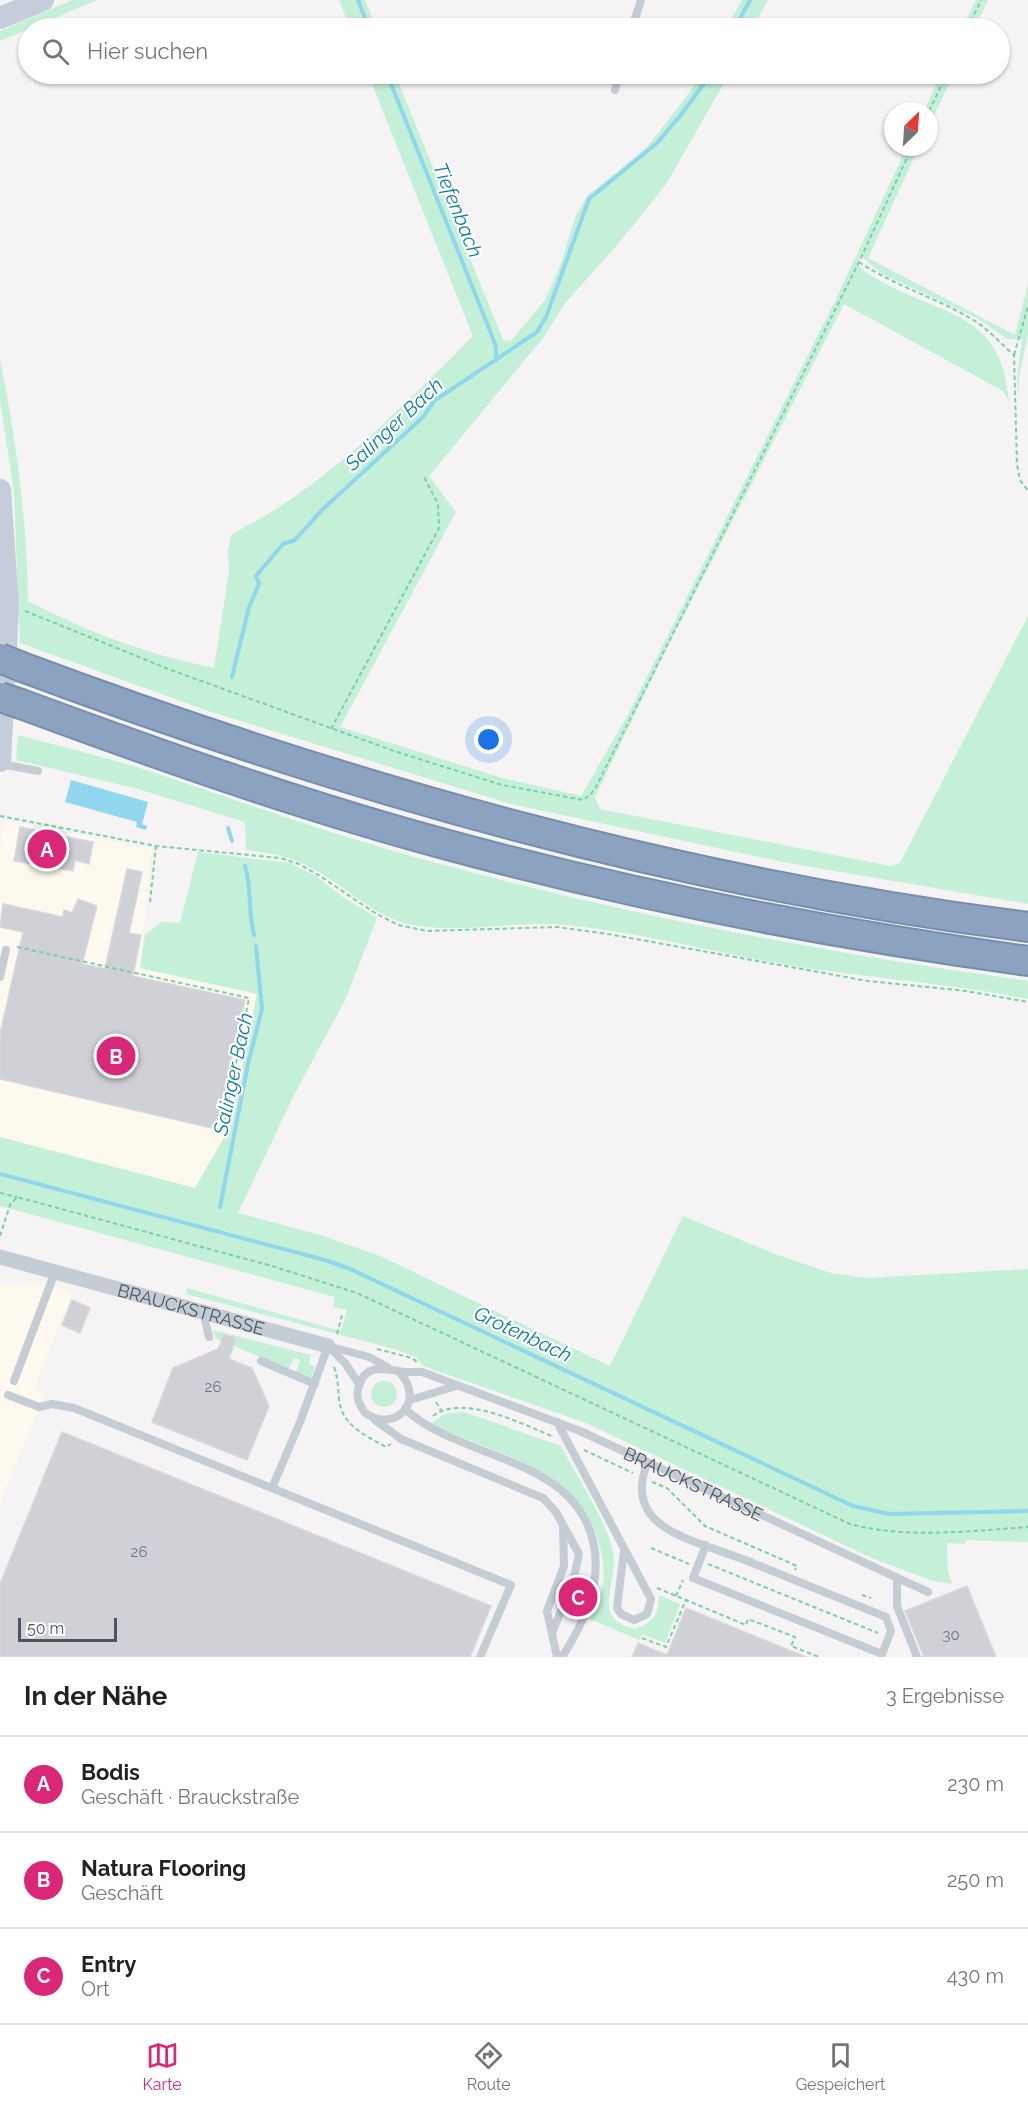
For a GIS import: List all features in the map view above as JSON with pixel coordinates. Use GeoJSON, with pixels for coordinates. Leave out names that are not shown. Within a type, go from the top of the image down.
{"type":"FeatureCollection","features":[{"type":"Feature","properties":{"kind":"highway"},"geometry":{"type":"LineString","coordinates":[[11,662],[262,753],[528,831],[784,888],[1028,927]]}},
{"type":"Feature","properties":{"kind":"highway"},"geometry":{"type":"LineString","coordinates":[[10,700],[257,788],[424,839],[539,869],[774,921],[898,943],[1028,961]]}},
{"type":"Feature","properties":{"kind":"street"},"geometry":{"type":"LineString","coordinates":[[0,18],[43,0]]}},
{"type":"Feature","properties":{"kind":"street"},"geometry":{"type":"LineString","coordinates":[[0,490],[8,606],[0,762]]}},
{"type":"Feature","properties":{"kind":"street","name":"BRAUCKSTRASSE"},"geometry":{"type":"LineString","coordinates":[[0,1257],[328,1346]]}},
{"type":"Feature","properties":{"kind":"lane"},"geometry":{"type":"LineString","coordinates":[[635,18],[640,0]]}},
{"type":"Feature","properties":{"kind":"lane"},"geometry":{"type":"LineString","coordinates":[[615,90],[617,84]]}},
{"type":"Feature","properties":{"kind":"lane"},"geometry":{"type":"LineString","coordinates":[[0,762],[38,771]]}},
{"type":"Feature","properties":{"kind":"lane"},"geometry":{"type":"LineString","coordinates":[[0,977],[6,950]]}},
{"type":"Feature","properties":{"kind":"lane"},"geometry":{"type":"LineString","coordinates":[[14,1382],[56,1272]]}},
{"type":"Feature","properties":{"kind":"lane"},"geometry":{"type":"LineString","coordinates":[[203,1312],[209,1337]]}},
{"type":"Feature","properties":{"kind":"lane"},"geometry":{"type":"LineString","coordinates":[[272,1488],[315,1384],[328,1346],[345,1363],[359,1384],[359,1404],[374,1419],[401,1439],[543,1498],[563,1523],[579,1554],[573,1582],[552,1633]]}},
{"type":"Feature","properties":{"kind":"lane","name":"BRAUCKSTRASSE"},"geometry":{"type":"LineString","coordinates":[[328,1346],[369,1357],[399,1372],[422,1372],[557,1422],[928,1592]]}},
{"type":"Feature","properties":{"kind":"lane"},"geometry":{"type":"LineString","coordinates":[[261,1361],[315,1384]]}},
{"type":"Feature","properties":{"kind":"lane"},"geometry":{"type":"LineString","coordinates":[[359,1384],[369,1372],[387,1367]]}},
{"type":"Feature","properties":{"kind":"lane"},"geometry":{"type":"LineString","coordinates":[[374,1419],[391,1419],[405,1409],[410,1400],[409,1385],[399,1372]]}},
{"type":"Feature","properties":{"kind":"lane"},"geometry":{"type":"LineString","coordinates":[[410,1400],[456,1386]]}},
{"type":"Feature","properties":{"kind":"lane"},"geometry":{"type":"LineString","coordinates":[[8,1395],[39,1407],[52,1404],[74,1408],[511,1585],[480,1657]]}},
{"type":"Feature","properties":{"kind":"lane"},"geometry":{"type":"LineString","coordinates":[[405,1409],[421,1424],[444,1436],[547,1479],[575,1504],[584,1518],[596,1554],[597,1581],[572,1642],[562,1657]]}},
{"type":"Feature","properties":{"kind":"lane"},"geometry":{"type":"LineString","coordinates":[[557,1422],[651,1599],[650,1607],[641,1618],[626,1618],[621,1614],[616,1600],[624,1551]]}},
{"type":"Feature","properties":{"kind":"lane"},"geometry":{"type":"LineString","coordinates":[[647,1463],[640,1490],[650,1514],[672,1532],[706,1545],[792,1579],[886,1617],[891,1631],[882,1654],[693,1578],[706,1545]]}},
{"type":"Feature","properties":{"kind":"lane"},"geometry":{"type":"LineString","coordinates":[[557,1657],[547,1611],[564,1566],[563,1523]]}},
{"type":"Feature","properties":{"kind":"lane"},"geometry":{"type":"LineString","coordinates":[[897,1579],[897,1606],[917,1657]]}},
{"type":"Feature","properties":{"kind":"path"},"geometry":{"type":"LineString","coordinates":[[973,18],[981,0]]}},
{"type":"Feature","properties":{"kind":"path"},"geometry":{"type":"LineString","coordinates":[[933,102],[942,84]]}},
{"type":"Feature","properties":{"kind":"path"},"geometry":{"type":"LineString","coordinates":[[8,606],[21,609],[171,670],[331,729],[502,785],[583,800],[591,794],[859,262],[908,156]]}},
{"type":"Feature","properties":{"kind":"path"},"geometry":{"type":"LineString","coordinates":[[859,262],[885,279],[976,322],[1014,355]]}},
{"type":"Feature","properties":{"kind":"path"},"geometry":{"type":"LineString","coordinates":[[1028,306],[1014,355],[1017,465],[1020,480],[1028,491]]}},
{"type":"Feature","properties":{"kind":"path"},"geometry":{"type":"LineString","coordinates":[[331,729],[439,528],[438,504],[423,475]]}},
{"type":"Feature","properties":{"kind":"path"},"geometry":{"type":"LineString","coordinates":[[0,816],[156,846],[280,858],[320,876],[375,913],[398,925],[427,931],[557,927],[608,934],[868,981],[966,991],[1028,1002]]}},
{"type":"Feature","properties":{"kind":"path"},"geometry":{"type":"LineString","coordinates":[[150,902],[156,846]]}},
{"type":"Feature","properties":{"kind":"path"},"geometry":{"type":"LineString","coordinates":[[6,950],[16,946],[249,998],[222,1133]]}},
{"type":"Feature","properties":{"kind":"path"},"geometry":{"type":"LineString","coordinates":[[0,1193],[272,1266],[357,1293],[850,1524],[869,1529],[919,1533],[1028,1527]]}},
{"type":"Feature","properties":{"kind":"path"},"geometry":{"type":"LineString","coordinates":[[0,1236],[10,1205],[17,1197]]}},
{"type":"Feature","properties":{"kind":"path"},"geometry":{"type":"LineString","coordinates":[[338,1330],[342,1315]]}},
{"type":"Feature","properties":{"kind":"path"},"geometry":{"type":"LineString","coordinates":[[441,1410],[469,1407],[568,1443],[667,1488],[705,1526],[797,1566],[792,1579]]}},
{"type":"Feature","properties":{"kind":"path"},"geometry":{"type":"LineString","coordinates":[[651,1548],[889,1637]]}},
{"type":"Feature","properties":{"kind":"path"},"geometry":{"type":"LineString","coordinates":[[641,1581],[746,1625],[748,1619],[795,1637],[791,1646],[819,1657]]}},
{"type":"Feature","properties":{"kind":"path"},"geometry":{"type":"LineString","coordinates":[[866,1596],[871,1598]]}},
{"type":"Feature","properties":{"kind":"path"},"geometry":{"type":"LineString","coordinates":[[642,1638],[666,1647],[686,1600]]}},
{"type":"Feature","properties":{"kind":"shaded area"},"geometry":{"type":"Polygon","coordinates":[[[5,821],[152,849],[140,968],[257,994],[214,1203],[0,1147],[0,845],[5,821]]]}},
{"type":"Feature","properties":{"kind":"shaded area"},"geometry":{"type":"Polygon","coordinates":[[[0,1282],[59,1287],[73,1291],[35,1388],[44,1397],[0,1504],[0,1282]]]}},
{"type":"Feature","properties":{"kind":"green space"},"geometry":{"type":"Polygon","coordinates":[[[72,0],[97,0],[54,18],[30,18],[72,0]]]}},
{"type":"Feature","properties":{"kind":"green space"},"geometry":{"type":"Polygon","coordinates":[[[339,0],[365,0],[372,18],[346,18],[339,0]]]}},
{"type":"Feature","properties":{"kind":"green space"},"geometry":{"type":"Polygon","coordinates":[[[742,0],[768,0],[758,18],[732,18],[742,0]]]}},
{"type":"Feature","properties":{"kind":"green space"},"geometry":{"type":"Polygon","coordinates":[[[976,0],[988,0],[980,18],[967,18],[976,0]]]}},
{"type":"Feature","properties":{"kind":"green space"},"geometry":{"type":"Polygon","coordinates":[[[18,23],[18,33],[0,41],[0,31],[18,23]]]}},
{"type":"Feature","properties":{"kind":"green space"},"geometry":{"type":"Polygon","coordinates":[[[372,84],[399,84],[503,340],[511,341],[545,300],[560,266],[575,218],[587,196],[646,148],[694,84],[723,84],[667,183],[618,244],[566,302],[543,338],[429,476],[456,512],[340,727],[502,778],[581,796],[630,711],[836,299],[903,156],[915,156],[868,258],[1015,335],[1028,284],[1028,334],[1019,377],[1018,396],[1017,377],[1022,339],[1007,339],[977,318],[880,273],[860,255],[858,263],[867,273],[902,292],[965,320],[981,333],[995,349],[1004,372],[1009,402],[1003,391],[844,304],[661,660],[595,797],[600,809],[890,866],[900,863],[1028,616],[1028,904],[788,863],[511,804],[211,712],[20,643],[14,492],[0,400],[0,359],[20,479],[28,601],[119,641],[165,656],[214,668],[229,572],[228,552],[231,535],[287,502],[337,465],[473,336],[372,84]]]}},
{"type":"Feature","properties":{"kind":"green space"},"geometry":{"type":"Polygon","coordinates":[[[936,84],[949,84],[938,107],[938,102],[928,102],[936,84]]]}},
{"type":"Feature","properties":{"kind":"green space"},"geometry":{"type":"Polygon","coordinates":[[[18,735],[133,766],[350,838],[493,878],[721,930],[874,958],[1028,981],[1028,999],[965,988],[808,968],[594,928],[548,924],[471,928],[413,925],[375,910],[302,863],[246,850],[245,822],[138,789],[16,760],[18,735]]]}},
{"type":"Feature","properties":{"kind":"green space"},"geometry":{"type":"Polygon","coordinates":[[[198,852],[290,863],[316,876],[341,896],[377,918],[346,998],[293,1097],[238,1213],[317,1234],[378,1255],[610,1366],[683,1216],[775,1254],[831,1273],[867,1278],[1028,1269],[1028,1542],[967,1540],[964,1544],[947,1543],[948,1572],[952,1584],[933,1581],[874,1559],[586,1423],[423,1366],[416,1357],[391,1348],[186,1294],[187,1288],[341,1331],[347,1310],[333,1307],[335,1297],[0,1206],[0,1137],[195,1188],[230,1127],[257,994],[140,968],[145,935],[161,922],[180,923],[198,852]]]}},
{"type":"Feature","properties":{"kind":"green space"},"geometry":{"type":"Polygon","coordinates":[[[213,1330],[311,1355],[309,1364],[315,1366],[311,1379],[296,1372],[300,1360],[294,1358],[288,1369],[234,1346],[236,1339],[224,1334],[221,1341],[215,1338],[213,1330]]]}},
{"type":"Feature","properties":{"kind":"green space"},"geometry":{"type":"Polygon","coordinates":[[[384,1381],[393,1385],[397,1394],[393,1403],[384,1407],[375,1403],[371,1394],[375,1385],[384,1381]]]}},
{"type":"Feature","properties":{"kind":"green space"},"geometry":{"type":"Polygon","coordinates":[[[464,1412],[561,1446],[604,1526],[613,1551],[614,1567],[609,1599],[611,1615],[620,1623],[635,1629],[654,1617],[658,1608],[659,1595],[680,1604],[665,1643],[642,1634],[639,1640],[590,1619],[602,1589],[604,1572],[599,1544],[590,1519],[575,1499],[558,1483],[537,1469],[443,1430],[432,1423],[445,1414],[464,1412]]]}},
{"type":"Feature","properties":{"kind":"water"},"geometry":{"type":"Polygon","coordinates":[[[71,780],[148,802],[142,824],[147,826],[146,830],[136,827],[137,822],[65,802],[71,780]]]}},
{"type":"Feature","properties":{"kind":"building"},"geometry":{"type":"Polygon","coordinates":[[[20,827],[93,842],[89,864],[75,860],[73,871],[14,861],[20,827]]]}},
{"type":"Feature","properties":{"kind":"building"},"geometry":{"type":"Polygon","coordinates":[[[127,869],[142,872],[129,933],[141,935],[133,976],[245,1000],[219,1117],[211,1128],[0,1079],[0,1034],[23,932],[0,927],[3,904],[63,917],[64,910],[72,913],[78,899],[97,906],[82,964],[105,969],[127,869]]]}},
{"type":"Feature","properties":{"kind":"building"},"geometry":{"type":"Polygon","coordinates":[[[72,1300],[90,1308],[80,1333],[62,1325],[72,1300]]]}},
{"type":"Feature","properties":{"kind":"building"},"geometry":{"type":"Polygon","coordinates":[[[224,1334],[236,1339],[229,1359],[252,1368],[269,1406],[247,1460],[152,1422],[173,1368],[218,1349],[224,1334]]]}},
{"type":"Feature","properties":{"kind":"building"},"geometry":{"type":"Polygon","coordinates":[[[62,1432],[491,1606],[470,1657],[0,1657],[0,1584],[62,1432]]]}},
{"type":"Feature","properties":{"kind":"building"},"geometry":{"type":"Polygon","coordinates":[[[967,1586],[996,1657],[924,1657],[905,1611],[967,1586]]]}},
{"type":"Feature","properties":{"kind":"building"},"geometry":{"type":"Polygon","coordinates":[[[686,1608],[806,1657],[632,1657],[638,1643],[667,1655],[686,1608]]]}},
{"type":"Feature","properties":{"kind":"waterway","name":"Tiefenbach"},"geometry":{"type":"LineString","coordinates":[[358,0],[365,18]]}},
{"type":"Feature","properties":{"kind":"waterway","name":"Salinger Bach"},"geometry":{"type":"LineString","coordinates":[[740,18],[750,0]]}},
{"type":"Feature","properties":{"kind":"waterway","name":"Tiefenbach"},"geometry":{"type":"LineString","coordinates":[[391,84],[490,331],[496,347],[496,360]]}},
{"type":"Feature","properties":{"kind":"waterway","name":"Salinger Bach"},"geometry":{"type":"LineString","coordinates":[[232,677],[249,607],[259,584],[256,576],[283,544],[295,540],[323,509],[423,417],[434,401],[537,332],[546,317],[589,199],[657,143],[704,84]]}},
{"type":"Feature","properties":{"kind":"waterway","name":"Salinger Bach"},"geometry":{"type":"LineString","coordinates":[[228,828],[232,841]]}},
{"type":"Feature","properties":{"kind":"waterway","name":"Salinger Bach"},"geometry":{"type":"LineString","coordinates":[[245,866],[254,935]]}},
{"type":"Feature","properties":{"kind":"waterway","name":"Salinger Bach"},"geometry":{"type":"LineString","coordinates":[[220,1207],[248,1064],[262,1009],[256,946]]}},
{"type":"Feature","properties":{"kind":"waterway","name":"Grotenbach"},"geometry":{"type":"LineString","coordinates":[[0,1174],[325,1260],[350,1269],[853,1506],[889,1514],[1028,1511]]}},
{"type":"Feature","properties":{"kind":"place","name":"Bodis"},"geometry":{"type":"Point","coordinates":[47,849]}},
{"type":"Feature","properties":{"kind":"place","name":"Natura Flooring"},"geometry":{"type":"Point","coordinates":[116,1056]}},
{"type":"Feature","properties":{"kind":"place","name":"Entry"},"geometry":{"type":"Point","coordinates":[578,1597]}}]}
